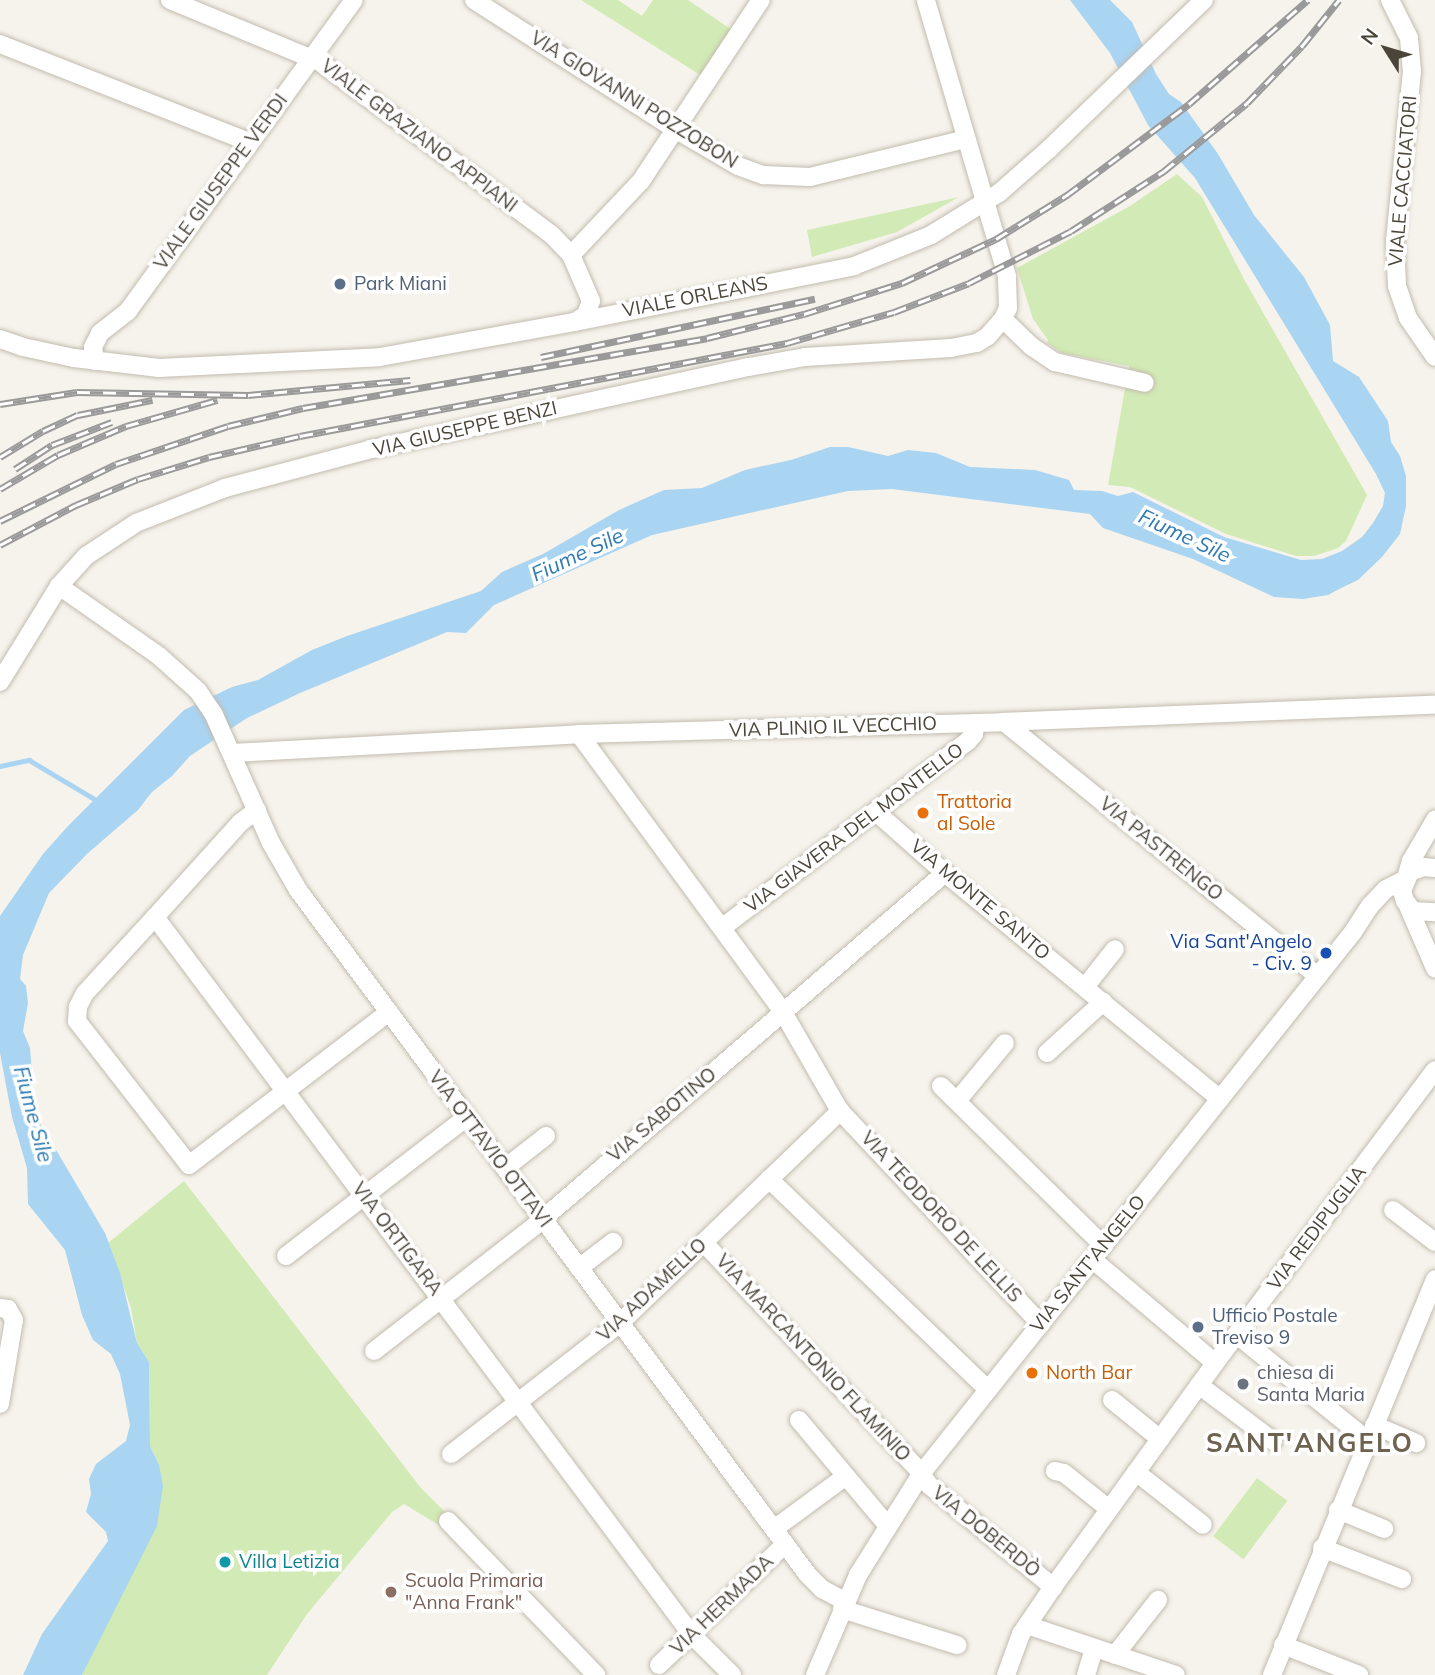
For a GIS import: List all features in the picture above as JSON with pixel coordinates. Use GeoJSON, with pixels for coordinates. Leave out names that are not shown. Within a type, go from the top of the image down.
{"type":"FeatureCollection","features":[{"type":"Feature","properties":{"kind":"street","name":"VIALE GRAZIANO APPIANI"},"geometry":{"type":"LineString","coordinates":[[170,0],[291,52],[311,57],[552,235],[571,255],[591,301]]}},
{"type":"Feature","properties":{"kind":"street","name":"VIALE GIUSEPPE VERDI"},"geometry":{"type":"LineString","coordinates":[[95,361],[93,347],[100,332],[128,311],[354,0]]}},
{"type":"Feature","properties":{"kind":"street","name":"VIA GIOVANNI POZZOBON"},"geometry":{"type":"LineString","coordinates":[[474,0],[738,166],[783,177],[810,177],[966,139]]}},
{"type":"Feature","properties":{"kind":"street"},"geometry":{"type":"LineString","coordinates":[[571,255],[641,181],[761,0]]}},
{"type":"Feature","properties":{"kind":"street"},"geometry":{"type":"LineString","coordinates":[[926,0],[1007,276],[1009,301],[1003,319],[1031,346],[1055,362],[1145,383]]}},
{"type":"Feature","properties":{"kind":"street","name":"VIALE ORLEANS"},"geometry":{"type":"LineString","coordinates":[[0,338],[23,347],[95,361],[159,368],[380,357],[575,322],[854,266],[922,239],[984,204],[1024,172],[1204,0]]}},
{"type":"Feature","properties":{"kind":"street","name":"VIALE CACCIATORI"},"geometry":{"type":"LineString","coordinates":[[1390,0],[1409,38],[1412,71],[1395,240],[1396,286],[1408,318],[1435,357]]}},
{"type":"Feature","properties":{"kind":"street"},"geometry":{"type":"LineString","coordinates":[[0,44],[249,142]]}},
{"type":"Feature","properties":{"kind":"street"},"geometry":{"type":"LineString","coordinates":[[575,322],[586,315],[591,301],[608,310],[623,311]]}},
{"type":"Feature","properties":{"kind":"street","name":"VIA GIUSEPPE BENZI"},"geometry":{"type":"LineString","coordinates":[[0,682],[59,586],[86,556],[124,529],[225,488],[372,449],[761,365],[805,357],[961,347],[983,339],[1003,319]]}},
{"type":"Feature","properties":{"kind":"street","name":"VIA OTTAVIO OTTAVI"},"geometry":{"type":"LineString","coordinates":[[59,586],[159,656],[198,691],[229,746],[280,860],[298,890],[785,1544],[814,1582],[843,1605]]}},
{"type":"Feature","properties":{"kind":"street","name":"VIA PLINIO IL VECCHIO"},"geometry":{"type":"LineString","coordinates":[[229,746],[975,723],[1435,705]]}},
{"type":"Feature","properties":{"kind":"street","name":"VIA PASTRENGO"},"geometry":{"type":"LineString","coordinates":[[1004,722],[1318,976]]}},
{"type":"Feature","properties":{"kind":"street","name":"VIA GIAVERA DEL MONTELLO"},"geometry":{"type":"LineString","coordinates":[[723,928],[968,741],[974,734],[975,723]]}},
{"type":"Feature","properties":{"kind":"street"},"geometry":{"type":"LineString","coordinates":[[579,734],[783,1012],[841,1111]]}},
{"type":"Feature","properties":{"kind":"street"},"geometry":{"type":"LineString","coordinates":[[257,810],[240,823],[80,1000],[77,1014],[81,1028],[188,1165],[389,1012]]}},
{"type":"Feature","properties":{"kind":"street","name":"VIA MONTE SANTO"},"geometry":{"type":"LineString","coordinates":[[876,812],[945,873],[1220,1099]]}},
{"type":"Feature","properties":{"kind":"street"},"geometry":{"type":"LineString","coordinates":[[1435,820],[1410,861],[1409,875],[1402,891],[1418,935],[1435,968]]}},
{"type":"Feature","properties":{"kind":"street"},"geometry":{"type":"LineString","coordinates":[[1435,826],[1430,840],[1435,863]]}},
{"type":"Feature","properties":{"kind":"street","name":"VIA SANT'ANGELO"},"geometry":{"type":"LineString","coordinates":[[815,1675],[843,1605],[887,1525],[921,1474],[1353,932],[1378,896],[1409,875],[1435,863]]}},
{"type":"Feature","properties":{"kind":"street","name":"VIA SABOTINO"},"geometry":{"type":"LineString","coordinates":[[374,1351],[542,1219],[945,873]]}},
{"type":"Feature","properties":{"kind":"street","name":"VIA SANT'ANGELO"},"geometry":{"type":"LineString","coordinates":[[1353,932],[1383,907],[1391,903],[1407,905]]}},
{"type":"Feature","properties":{"kind":"street"},"geometry":{"type":"LineString","coordinates":[[1407,905],[1420,913],[1435,913],[1426,934],[1427,948]]}},
{"type":"Feature","properties":{"kind":"street","name":"VIA ORTIGARA"},"geometry":{"type":"LineString","coordinates":[[155,916],[692,1635],[732,1675]]}},
{"type":"Feature","properties":{"kind":"street"},"geometry":{"type":"LineString","coordinates":[[1085,987],[1115,949]]}},
{"type":"Feature","properties":{"kind":"street"},"geometry":{"type":"LineString","coordinates":[[1047,1053],[1103,1002]]}},
{"type":"Feature","properties":{"kind":"street"},"geometry":{"type":"LineString","coordinates":[[957,1101],[1005,1043]]}},
{"type":"Feature","properties":{"kind":"street","name":"VIA REDIPUGLIA"},"geometry":{"type":"LineString","coordinates":[[1006,1675],[1027,1625],[1053,1587],[1215,1363],[1435,1070]]}},
{"type":"Feature","properties":{"kind":"street"},"geometry":{"type":"LineString","coordinates":[[941,1086],[1098,1252],[1215,1363]]}},
{"type":"Feature","properties":{"kind":"street","name":"VIA ADAMELLO"},"geometry":{"type":"LineString","coordinates":[[451,1454],[620,1323],[841,1111]]}},
{"type":"Feature","properties":{"kind":"street","name":"VIA TEODORO DE LELLIS"},"geometry":{"type":"LineString","coordinates":[[841,1111],[1041,1324]]}},
{"type":"Feature","properties":{"kind":"street"},"geometry":{"type":"LineString","coordinates":[[286,1256],[467,1117]]}},
{"type":"Feature","properties":{"kind":"street"},"geometry":{"type":"LineString","coordinates":[[505,1168],[546,1136]]}},
{"type":"Feature","properties":{"kind":"street"},"geometry":{"type":"LineString","coordinates":[[769,1179],[988,1390]]}},
{"type":"Feature","properties":{"kind":"street"},"geometry":{"type":"LineString","coordinates":[[1393,1210],[1435,1242]]}},
{"type":"Feature","properties":{"kind":"street"},"geometry":{"type":"LineString","coordinates":[[579,1268],[613,1242]]}},
{"type":"Feature","properties":{"kind":"street","name":"VIA MARCANTONIO FLAMINIO"},"geometry":{"type":"LineString","coordinates":[[704,1242],[921,1474]]}},
{"type":"Feature","properties":{"kind":"street"},"geometry":{"type":"LineString","coordinates":[[1272,1675],[1322,1548],[1435,1279]]}},
{"type":"Feature","properties":{"kind":"street"},"geometry":{"type":"LineString","coordinates":[[0,1308],[8,1309],[14,1320],[0,1404]]}},
{"type":"Feature","properties":{"kind":"street"},"geometry":{"type":"LineString","coordinates":[[1237,1335],[1370,1433],[1416,1443]]}},
{"type":"Feature","properties":{"kind":"street"},"geometry":{"type":"LineString","coordinates":[[1199,1385],[1273,1441]]}},
{"type":"Feature","properties":{"kind":"street"},"geometry":{"type":"LineString","coordinates":[[1112,1400],[1160,1439]]}},
{"type":"Feature","properties":{"kind":"street"},"geometry":{"type":"LineString","coordinates":[[799,1420],[887,1525]]}},
{"type":"Feature","properties":{"kind":"street"},"geometry":{"type":"LineString","coordinates":[[1055,1471],[1065,1473],[1109,1509]]}},
{"type":"Feature","properties":{"kind":"street"},"geometry":{"type":"LineString","coordinates":[[1136,1472],[1203,1525]]}},
{"type":"Feature","properties":{"kind":"street","name":"VIA DOBERDÒ"},"geometry":{"type":"LineString","coordinates":[[921,1474],[929,1485],[1053,1587]]}},
{"type":"Feature","properties":{"kind":"street"},"geometry":{"type":"LineString","coordinates":[[774,1529],[846,1476]]}},
{"type":"Feature","properties":{"kind":"street"},"geometry":{"type":"LineString","coordinates":[[1338,1510],[1384,1529]]}},
{"type":"Feature","properties":{"kind":"street"},"geometry":{"type":"LineString","coordinates":[[448,1521],[596,1675]]}},
{"type":"Feature","properties":{"kind":"street","name":"VIA HERMADA"},"geometry":{"type":"LineString","coordinates":[[659,1665],[785,1544]]}},
{"type":"Feature","properties":{"kind":"street"},"geometry":{"type":"LineString","coordinates":[[1322,1548],[1402,1579]]}},
{"type":"Feature","properties":{"kind":"street"},"geometry":{"type":"LineString","coordinates":[[1115,1656],[1158,1600]]}},
{"type":"Feature","properties":{"kind":"street"},"geometry":{"type":"LineString","coordinates":[[843,1605],[957,1645]]}},
{"type":"Feature","properties":{"kind":"street"},"geometry":{"type":"LineString","coordinates":[[1027,1625],[1176,1675]]}},
{"type":"Feature","properties":{"kind":"street"},"geometry":{"type":"LineString","coordinates":[[1283,1645],[1359,1675]]}},
{"type":"Feature","properties":{"kind":"street"},"geometry":{"type":"LineString","coordinates":[[1086,1675],[1094,1649]]}},
{"type":"Feature","properties":{"kind":"green space"},"geometry":{"type":"Polygon","coordinates":[[[581,0],[618,0],[642,16],[653,0],[688,0],[732,30],[702,76],[581,0]]]}},
{"type":"Feature","properties":{"kind":"green space"},"geometry":{"type":"Polygon","coordinates":[[[1177,174],[1202,197],[1245,281],[1367,495],[1346,541],[1338,548],[1314,556],[1296,556],[1226,534],[1130,487],[1108,485],[1129,366],[1062,353],[1047,343],[1048,340],[1033,319],[1017,268],[1130,206],[1177,174]]]}},
{"type":"Feature","properties":{"kind":"green space"},"geometry":{"type":"Polygon","coordinates":[[[959,197],[897,232],[812,257],[807,230],[959,197]]]}},
{"type":"Feature","properties":{"kind":"green space"},"geometry":{"type":"Polygon","coordinates":[[[184,1181],[421,1488],[451,1518],[442,1527],[404,1504],[392,1512],[307,1614],[267,1675],[82,1675],[136,1563],[159,1465],[150,1446],[149,1362],[137,1343],[131,1308],[108,1243],[184,1181]]]}},
{"type":"Feature","properties":{"kind":"green space"},"geometry":{"type":"Polygon","coordinates":[[[1257,1478],[1287,1501],[1243,1559],[1213,1536],[1257,1478]]]}},
{"type":"Feature","properties":{"kind":"water","name":"Fiume Sile"},"geometry":{"type":"Polygon","coordinates":[[[1070,0],[1110,0],[1132,22],[1156,74],[1169,94],[1181,102],[1218,154],[1254,215],[1304,277],[1330,325],[1333,361],[1359,377],[1388,421],[1391,442],[1400,456],[1406,476],[1406,506],[1400,534],[1382,557],[1358,580],[1328,595],[1303,599],[1274,597],[1193,559],[1103,528],[1090,514],[892,489],[848,491],[652,535],[494,605],[466,633],[447,632],[247,718],[190,756],[172,776],[152,792],[138,810],[88,853],[49,893],[23,955],[20,979],[26,986],[28,1003],[23,1031],[30,1048],[34,1098],[40,1123],[48,1143],[55,1148],[105,1233],[120,1273],[137,1343],[149,1362],[150,1446],[159,1465],[163,1486],[157,1526],[82,1675],[23,1675],[42,1634],[108,1541],[106,1532],[86,1512],[91,1494],[89,1479],[96,1464],[126,1441],[130,1425],[120,1374],[111,1354],[93,1340],[82,1315],[65,1250],[28,1204],[27,1168],[12,1117],[0,1053],[0,916],[43,854],[68,826],[184,710],[232,687],[258,680],[312,650],[481,591],[502,572],[543,554],[619,510],[664,490],[702,488],[745,470],[791,460],[830,447],[848,447],[888,456],[908,450],[936,453],[970,467],[1035,470],[1069,480],[1074,490],[1102,491],[1118,496],[1133,492],[1224,537],[1301,560],[1322,559],[1342,551],[1362,537],[1373,523],[1383,506],[1385,493],[1376,474],[1195,178],[1148,125],[1110,53],[1070,0]]]}},
{"type":"Feature","properties":{"kind":"waterway"},"geometry":{"type":"LineString","coordinates":[[0,766],[29,760],[98,801]]}},
{"type":"Feature","properties":{"kind":"railway"},"geometry":{"type":"LineString","coordinates":[[0,521],[116,464],[228,426],[303,408],[707,338],[804,314],[902,283],[996,239],[1067,195],[1189,104],[1308,0]]}},
{"type":"Feature","properties":{"kind":"railway"},"geometry":{"type":"LineString","coordinates":[[0,545],[76,505],[138,479],[209,457],[300,436],[787,343],[894,312],[969,283],[1071,231],[1164,171],[1247,103],[1302,46],[1339,0]]}},
{"type":"Feature","properties":{"kind":"railway"},"geometry":{"type":"LineString","coordinates":[[541,357],[815,299]]}},
{"type":"Feature","properties":{"kind":"railway"},"geometry":{"type":"LineString","coordinates":[[0,404],[77,392],[248,395],[410,380]]}},
{"type":"Feature","properties":{"kind":"railway"},"geometry":{"type":"LineString","coordinates":[[0,457],[43,431],[78,415],[152,400]]}},
{"type":"Feature","properties":{"kind":"railway"},"geometry":{"type":"LineString","coordinates":[[0,489],[58,455],[126,426],[217,400]]}},
{"type":"Feature","properties":{"kind":"railway"},"geometry":{"type":"LineString","coordinates":[[15,469],[52,445],[112,422]]}},
{"type":"Feature","properties":{"kind":"place","name":"Park Miani"},"geometry":{"type":"Point","coordinates":[340,284]}},
{"type":"Feature","properties":{"kind":"place","name":"Trattoria al Sole"},"geometry":{"type":"Point","coordinates":[923,813]}},
{"type":"Feature","properties":{"kind":"place","name":"Via Sant'Angelo - Civ. 9"},"geometry":{"type":"Point","coordinates":[1326,953]}},
{"type":"Feature","properties":{"kind":"place","name":"Ufficio Postale Treviso 9"},"geometry":{"type":"Point","coordinates":[1198,1327]}},
{"type":"Feature","properties":{"kind":"place","name":"North Bar"},"geometry":{"type":"Point","coordinates":[1032,1373]}},
{"type":"Feature","properties":{"kind":"place","name":"chiesa di Santa Maria"},"geometry":{"type":"Point","coordinates":[1243,1384]}},
{"type":"Feature","properties":{"kind":"place","name":"Villa Letizia"},"geometry":{"type":"Point","coordinates":[225,1562]}},
{"type":"Feature","properties":{"kind":"place","name":"Scuola Primaria \"Anna Frank\""},"geometry":{"type":"Point","coordinates":[391,1592]}},
{"type":"Feature","properties":{"kind":"district","name":"SANT'ANGELO"},"geometry":{"type":"Point","coordinates":[1310,1443]}}]}
